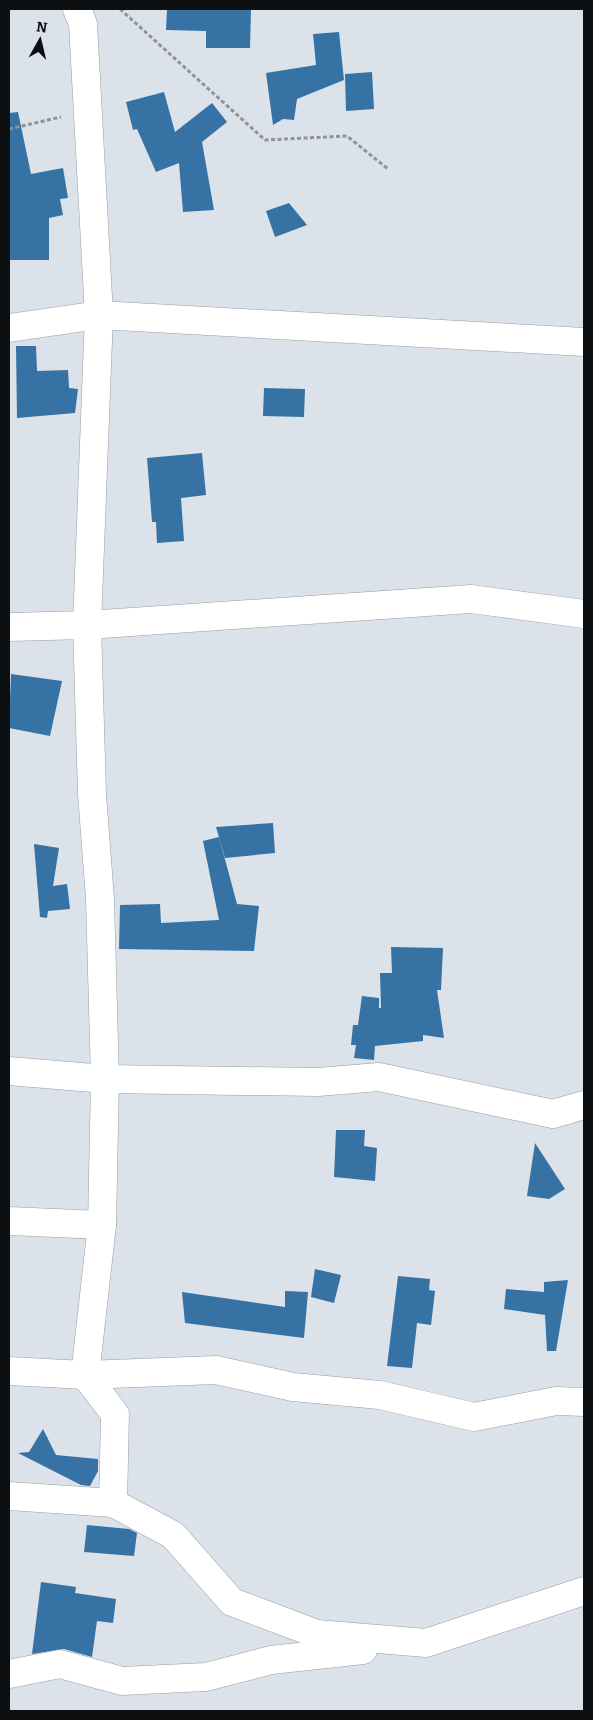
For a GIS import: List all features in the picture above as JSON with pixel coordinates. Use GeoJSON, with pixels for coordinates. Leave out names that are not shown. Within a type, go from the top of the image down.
{"type":"FeatureCollection","features":[{"type":"Feature","properties":{"kind":"street"},"geometry":{"type":"LineString","coordinates":[[76,9],[83,24],[99,316],[87,625],[92,794],[100,899],[105,1079],[102,1225],[85,1375],[115,1414],[112,1503]]}},
{"type":"Feature","properties":{"kind":"street"},"geometry":{"type":"LineString","coordinates":[[9,328],[99,316],[584,342]]}},
{"type":"Feature","properties":{"kind":"street"},"geometry":{"type":"LineString","coordinates":[[9,627],[87,625],[470,599],[584,614]]}},
{"type":"Feature","properties":{"kind":"street"},"geometry":{"type":"LineString","coordinates":[[9,1071],[105,1079],[318,1082],[379,1077],[553,1114],[584,1105]]}},
{"type":"Feature","properties":{"kind":"street"},"geometry":{"type":"LineString","coordinates":[[9,1221],[102,1225]]}},
{"type":"Feature","properties":{"kind":"street"},"geometry":{"type":"LineString","coordinates":[[9,1371],[85,1375],[216,1370],[293,1387],[380,1395],[474,1418],[556,1401],[584,1402]]}},
{"type":"Feature","properties":{"kind":"street"},"geometry":{"type":"LineString","coordinates":[[9,1496],[112,1503],[173,1535],[232,1602],[317,1634],[426,1643]]}},
{"type":"Feature","properties":{"kind":"street"},"geometry":{"type":"LineString","coordinates":[[9,1674],[60,1664],[122,1681],[206,1677],[271,1660],[426,1643],[584,1591]]}},
{"type":"Feature","properties":{"kind":"path"},"geometry":{"type":"LineString","coordinates":[[120,9],[265,140],[347,136],[388,170]]}},
{"type":"Feature","properties":{"kind":"path"},"geometry":{"type":"LineString","coordinates":[[9,129],[88,111]]}},
{"type":"Feature","properties":{"kind":"building"},"geometry":{"type":"Polygon","coordinates":[[[167,9],[251,9],[250,48],[206,48],[206,31],[166,30],[167,9]]]}},
{"type":"Feature","properties":{"kind":"building"},"geometry":{"type":"Polygon","coordinates":[[[339,32],[344,80],[297,99],[294,120],[283,119],[273,125],[266,73],[316,65],[313,34],[339,32]]]}},
{"type":"Feature","properties":{"kind":"building"},"geometry":{"type":"Polygon","coordinates":[[[372,72],[374,109],[346,111],[345,74],[372,72]]]}},
{"type":"Feature","properties":{"kind":"building"},"geometry":{"type":"Polygon","coordinates":[[[164,92],[175,132],[212,103],[227,122],[202,142],[214,210],[183,212],[179,163],[156,172],[137,129],[133,130],[126,102],[164,92]]]}},
{"type":"Feature","properties":{"kind":"building"},"geometry":{"type":"Polygon","coordinates":[[[18,112],[31,174],[63,168],[68,198],[60,199],[63,215],[49,218],[49,260],[9,260],[9,113],[18,112]]]}},
{"type":"Feature","properties":{"kind":"building"},"geometry":{"type":"Polygon","coordinates":[[[289,203],[307,225],[275,237],[266,211],[289,203]]]}},
{"type":"Feature","properties":{"kind":"building"},"geometry":{"type":"Polygon","coordinates":[[[16,346],[36,346],[37,371],[68,370],[69,388],[78,389],[75,413],[17,418],[16,346]]]}},
{"type":"Feature","properties":{"kind":"building"},"geometry":{"type":"Polygon","coordinates":[[[264,388],[305,389],[304,417],[263,416],[264,388]]]}},
{"type":"Feature","properties":{"kind":"building"},"geometry":{"type":"Polygon","coordinates":[[[202,453],[206,495],[181,498],[184,541],[157,543],[156,522],[152,522],[147,458],[202,453]]]}},
{"type":"Feature","properties":{"kind":"building"},"geometry":{"type":"Polygon","coordinates":[[[11,674],[62,681],[50,736],[9,728],[11,674]]]}},
{"type":"Feature","properties":{"kind":"building"},"geometry":{"type":"Polygon","coordinates":[[[273,823],[275,853],[225,858],[216,827],[273,823]]]}},
{"type":"Feature","properties":{"kind":"building"},"geometry":{"type":"Polygon","coordinates":[[[219,837],[237,904],[259,906],[254,951],[119,949],[120,905],[160,904],[161,923],[219,920],[203,841],[219,837]]]}},
{"type":"Feature","properties":{"kind":"building"},"geometry":{"type":"Polygon","coordinates":[[[34,844],[59,848],[53,886],[67,884],[70,909],[48,911],[47,918],[40,917],[34,844]]]}},
{"type":"Feature","properties":{"kind":"building"},"geometry":{"type":"Polygon","coordinates":[[[391,947],[443,948],[441,990],[437,990],[444,1038],[423,1035],[423,1041],[375,1046],[374,1060],[354,1058],[356,1045],[351,1045],[353,1025],[358,1025],[362,996],[379,998],[379,1008],[381,1008],[380,973],[392,973],[391,947]]]}},
{"type":"Feature","properties":{"kind":"building"},"geometry":{"type":"Polygon","coordinates":[[[336,1130],[365,1130],[364,1146],[377,1148],[375,1181],[334,1177],[336,1130]]]}},
{"type":"Feature","properties":{"kind":"building"},"geometry":{"type":"Polygon","coordinates":[[[535,1143],[565,1189],[549,1199],[527,1196],[535,1143]]]}},
{"type":"Feature","properties":{"kind":"building"},"geometry":{"type":"Polygon","coordinates":[[[315,1269],[341,1275],[334,1303],[311,1297],[315,1269]]]}},
{"type":"Feature","properties":{"kind":"building"},"geometry":{"type":"Polygon","coordinates":[[[398,1276],[430,1279],[429,1290],[435,1291],[431,1325],[417,1323],[412,1368],[387,1366],[398,1276]]]}},
{"type":"Feature","properties":{"kind":"building"},"geometry":{"type":"Polygon","coordinates":[[[568,1280],[556,1351],[547,1351],[545,1315],[504,1309],[506,1289],[544,1292],[544,1282],[568,1280]]]}},
{"type":"Feature","properties":{"kind":"building"},"geometry":{"type":"Polygon","coordinates":[[[285,1291],[308,1292],[304,1338],[185,1323],[182,1292],[285,1307],[285,1291]]]}},
{"type":"Feature","properties":{"kind":"building"},"geometry":{"type":"Polygon","coordinates":[[[43,1429],[56,1455],[98,1459],[98,1471],[90,1486],[81,1485],[18,1453],[29,1452],[43,1429]]]}},
{"type":"Feature","properties":{"kind":"building"},"geometry":{"type":"Polygon","coordinates":[[[87,1525],[129,1529],[137,1533],[134,1556],[84,1552],[87,1525]]]}},
{"type":"Feature","properties":{"kind":"building"},"geometry":{"type":"Polygon","coordinates":[[[41,1582],[76,1587],[75,1593],[116,1599],[113,1623],[97,1621],[92,1657],[64,1649],[32,1654],[41,1582]]]}}]}
